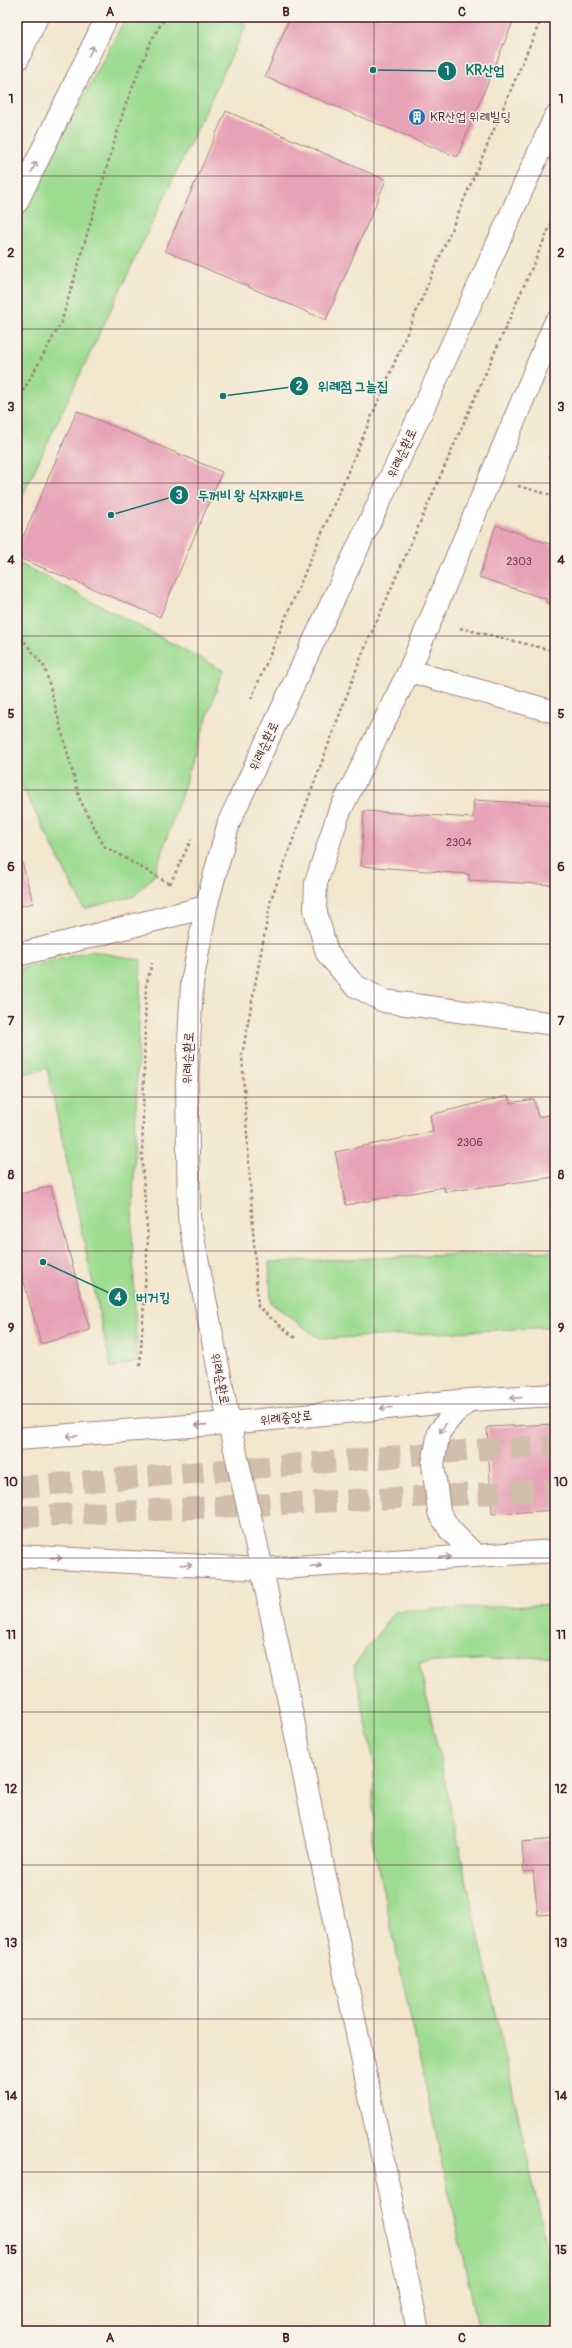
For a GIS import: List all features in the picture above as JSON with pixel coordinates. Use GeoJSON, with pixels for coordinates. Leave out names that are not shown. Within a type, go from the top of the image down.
{"type":"FeatureCollection","features":[{"type":"Feature","properties":{"kind":"main road"},"geometry":{"type":"LineString","coordinates":[[17,60],[37,17]]}},
{"type":"Feature","properties":{"kind":"main road"},"geometry":{"type":"LineString","coordinates":[[17,202],[107,17]]}},
{"type":"Feature","properties":{"kind":"main road","name":"위례순환로"},"geometry":{"type":"LineString","coordinates":[[418,2331],[262,1569],[229,1423],[189,1217],[187,1084],[192,983],[206,907],[229,822],[422,410],[555,117]]}},
{"type":"Feature","properties":{"kind":"main road"},"geometry":{"type":"LineString","coordinates":[[555,323],[409,671],[338,815],[316,883],[316,909],[327,953],[354,985],[384,1001],[555,1024]]}},
{"type":"Feature","properties":{"kind":"main road"},"geometry":{"type":"LineString","coordinates":[[409,671],[555,712]]}},
{"type":"Feature","properties":{"kind":"main road"},"geometry":{"type":"LineString","coordinates":[[17,955],[206,907]]}},
{"type":"Feature","properties":{"kind":"main road","name":"위례중앙로"},"geometry":{"type":"LineString","coordinates":[[17,1439],[229,1423],[470,1400],[555,1395]]}},
{"type":"Feature","properties":{"kind":"main road"},"geometry":{"type":"LineString","coordinates":[[470,1400],[454,1413],[439,1432],[433,1464],[439,1512],[450,1530],[475,1555]]}},
{"type":"Feature","properties":{"kind":"main road"},"geometry":{"type":"LineString","coordinates":[[17,1556],[262,1569],[555,1551]]}},
{"type":"Feature","properties":{"kind":"path"},"geometry":{"type":"LineString","coordinates":[[17,402],[61,323],[124,110],[151,41],[165,17]]}},
{"type":"Feature","properties":{"kind":"path"},"geometry":{"type":"LineString","coordinates":[[249,705],[542,17]]}},
{"type":"Feature","properties":{"kind":"path"},"geometry":{"type":"LineString","coordinates":[[555,445],[549,459],[555,461]]}},
{"type":"Feature","properties":{"kind":"path"},"geometry":{"type":"LineString","coordinates":[[514,485],[555,496]]}},
{"type":"Feature","properties":{"kind":"path"},"geometry":{"type":"LineString","coordinates":[[457,627],[555,651]]}},
{"type":"Feature","properties":{"kind":"path"},"geometry":{"type":"LineString","coordinates":[[17,632],[45,668],[80,800],[104,846],[170,884]]}},
{"type":"Feature","properties":{"kind":"path"},"geometry":{"type":"LineString","coordinates":[[170,891],[170,884],[193,834]]}},
{"type":"Feature","properties":{"kind":"path"},"geometry":{"type":"LineString","coordinates":[[140,1365],[148,1240],[142,1163],[146,986],[152,963]]}},
{"type":"Feature","properties":{"kind":"green space"},"geometry":{"type":"Polygon","coordinates":[[[126,17],[250,17],[17,507],[17,221],[126,17]]]}},
{"type":"Feature","properties":{"kind":"green space"},"geometry":{"type":"Polygon","coordinates":[[[17,562],[223,670],[154,876],[134,896],[84,909],[17,776],[17,562]]]}},
{"type":"Feature","properties":{"kind":"green space"},"geometry":{"type":"Polygon","coordinates":[[[91,951],[141,960],[132,1233],[137,1361],[111,1368],[47,1068],[17,1076],[17,970],[91,951]]]}},
{"type":"Feature","properties":{"kind":"green space"},"geometry":{"type":"Polygon","coordinates":[[[555,1251],[555,1327],[320,1339],[271,1303],[269,1262],[555,1251]]]}},
{"type":"Feature","properties":{"kind":"green space"},"geometry":{"type":"Polygon","coordinates":[[[555,1604],[555,1656],[419,1663],[555,2284],[555,2331],[479,2331],[372,1840],[374,1762],[354,1665],[395,1611],[555,1604]]]}},
{"type":"Feature","properties":{"kind":"building","name":"KR산업 위례빌딩"},"geometry":{"type":"Polygon","coordinates":[[[290,17],[515,17],[457,157],[265,77],[290,17]]]}},
{"type":"Feature","properties":{"kind":"building"},"geometry":{"type":"Polygon","coordinates":[[[226,111],[386,180],[326,320],[165,251],[226,111]]]}},
{"type":"Feature","properties":{"kind":"building"},"geometry":{"type":"Polygon","coordinates":[[[77,411],[222,472],[160,617],[17,557],[17,551],[77,411]]]}},
{"type":"Feature","properties":{"kind":"building"},"geometry":{"type":"Polygon","coordinates":[[[496,525],[555,546],[555,605],[546,602],[546,599],[479,577],[496,525]]]}},
{"type":"Feature","properties":{"kind":"building"},"geometry":{"type":"Polygon","coordinates":[[[474,800],[555,805],[555,885],[469,880],[469,874],[361,866],[364,811],[473,818],[474,800]]]}},
{"type":"Feature","properties":{"kind":"building"},"geometry":{"type":"Polygon","coordinates":[[[17,843],[33,903],[17,907],[17,843]]]}},
{"type":"Feature","properties":{"kind":"building"},"geometry":{"type":"Polygon","coordinates":[[[508,1096],[510,1103],[534,1099],[538,1117],[555,1114],[555,1177],[445,1192],[444,1187],[346,1205],[335,1152],[433,1132],[430,1115],[508,1096]]]}},
{"type":"Feature","properties":{"kind":"building"},"geometry":{"type":"Polygon","coordinates":[[[51,1186],[90,1330],[41,1344],[17,1257],[17,1195],[51,1186]]]}},
{"type":"Feature","properties":{"kind":"building"},"geometry":{"type":"Polygon","coordinates":[[[555,1424],[555,1510],[492,1514],[487,1427],[555,1424]]]}},
{"type":"Feature","properties":{"kind":"building"},"geometry":{"type":"Polygon","coordinates":[[[555,1839],[555,1914],[538,1915],[533,1871],[524,1872],[522,1842],[555,1839]]]}},
{"type":"Feature","properties":{"kind":"tunnel"},"geometry":{"type":"LineString","coordinates":[[17,1487],[488,1449],[555,1446]]}},
{"type":"Feature","properties":{"kind":"tunnel"},"geometry":{"type":"LineString","coordinates":[[17,1517],[555,1490]]}},
{"type":"Feature","properties":{"kind":"place","name":"KR산업"},"geometry":{"type":"Point","coordinates":[373,70]}},
{"type":"Feature","properties":{"kind":"place","name":"KR산업 위례빌딩"},"geometry":{"type":"Point","coordinates":[417,117]}},
{"type":"Feature","properties":{"kind":"place","name":"위례점 그늘집"},"geometry":{"type":"Point","coordinates":[223,396]}},
{"type":"Feature","properties":{"kind":"place","name":"두꺼비 왕 식자재마트"},"geometry":{"type":"Point","coordinates":[111,515]}},
{"type":"Feature","properties":{"kind":"place","name":"버거킹"},"geometry":{"type":"Point","coordinates":[43,1262]}}]}
